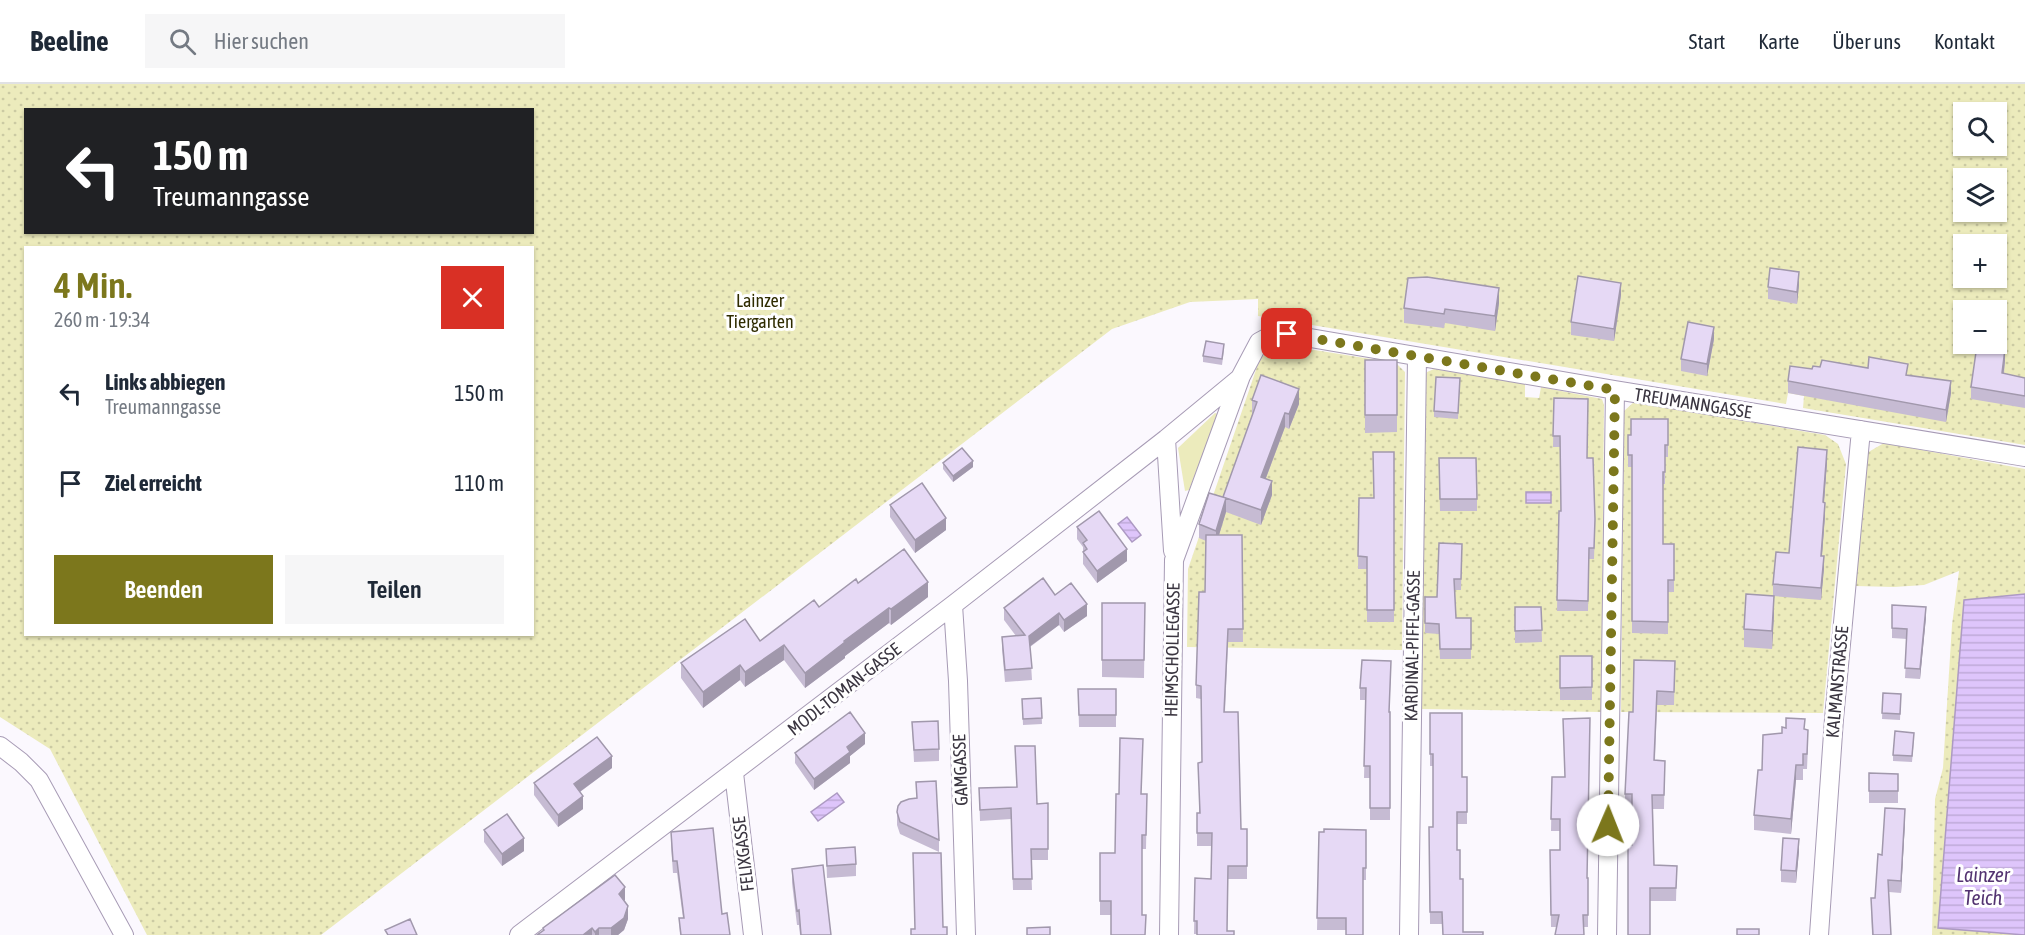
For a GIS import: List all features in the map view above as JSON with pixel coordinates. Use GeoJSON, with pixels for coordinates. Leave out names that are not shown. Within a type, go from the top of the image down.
{"type":"FeatureCollection","features":[{"type":"Feature","properties":{"kind":"street","name":"TREUMANNGASSE"},"geometry":{"type":"LineString","coordinates":[[1241,376],[1258,342],[1272,334],[1287,334],[2025,457]]}},
{"type":"Feature","properties":{"kind":"street","name":"KARDINAL-PIFFL-GASSE"},"geometry":{"type":"LineString","coordinates":[[1409,935],[1418,357]]}},
{"type":"Feature","properties":{"kind":"street","name":"MODL-TOMAN-GASSE"},"geometry":{"type":"LineString","coordinates":[[519,935],[953,605],[1166,439],[1241,376]]}},
{"type":"Feature","properties":{"kind":"street","name":"HEIMSCHOLLEGASSE"},"geometry":{"type":"LineString","coordinates":[[1169,935],[1174,560],[1241,376]]}},
{"type":"Feature","properties":{"kind":"street"},"geometry":{"type":"LineString","coordinates":[[1607,935],[1615,390]]}},
{"type":"Feature","properties":{"kind":"street","name":"KALMANSTRASSE"},"geometry":{"type":"LineString","coordinates":[[1819,935],[1834,718],[1861,430]]}},
{"type":"Feature","properties":{"kind":"street"},"geometry":{"type":"LineString","coordinates":[[1166,439],[1174,560]]}},
{"type":"Feature","properties":{"kind":"street","name":"GAMGASSE"},"geometry":{"type":"LineString","coordinates":[[953,605],[958,681],[966,935]]}},
{"type":"Feature","properties":{"kind":"street"},"geometry":{"type":"LineString","coordinates":[[0,746],[39,780],[124,935]]}},
{"type":"Feature","properties":{"kind":"street","name":"FELIXGASSE"},"geometry":{"type":"LineString","coordinates":[[734,773],[753,935]]}},
{"type":"Feature","properties":{"kind":"green space","name":"Lainzer Tiergarten"},"geometry":{"type":"Polygon","coordinates":[[[0,84],[2025,84],[2025,445],[1803,408],[1804,396],[1788,393],[1786,404],[1258,316],[1258,299],[1190,302],[1112,329],[321,935],[147,935],[50,749],[0,717],[0,84]]]}},
{"type":"Feature","properties":{"kind":"green space"},"geometry":{"type":"Polygon","coordinates":[[[1283,345],[1396,363],[1405,372],[1402,650],[1187,647],[1188,569],[1258,364],[1268,351],[1283,345]]]}},
{"type":"Feature","properties":{"kind":"green space"},"geometry":{"type":"Polygon","coordinates":[[[1434,369],[1525,384],[1525,397],[1539,398],[1541,387],[1602,399],[1604,405],[1601,712],[1422,709],[1425,376],[1427,372],[1434,369]]]}},
{"type":"Feature","properties":{"kind":"green space"},"geometry":{"type":"Polygon","coordinates":[[[1634,402],[1825,435],[1838,444],[1846,464],[1823,713],[1621,712],[1624,411],[1634,402]]]}},
{"type":"Feature","properties":{"kind":"green space"},"geometry":{"type":"Polygon","coordinates":[[[1215,413],[1218,414],[1189,490],[1185,491],[1178,448],[1215,413]]]}},
{"type":"Feature","properties":{"kind":"green space"},"geometry":{"type":"Polygon","coordinates":[[[1884,443],[2025,469],[2025,594],[1964,601],[1938,928],[2024,935],[1932,935],[1935,799],[1943,768],[1952,625],[1959,571],[1924,585],[1855,586],[1865,454],[1884,443]]]}},
{"type":"Feature","properties":{"kind":"water"},"geometry":{"type":"Polygon","coordinates":[[[1526,492],[1551,492],[1551,503],[1526,503],[1526,492]]]}},
{"type":"Feature","properties":{"kind":"water"},"geometry":{"type":"Polygon","coordinates":[[[1127,517],[1141,535],[1132,542],[1118,524],[1127,517]]]}},
{"type":"Feature","properties":{"kind":"water","name":"Lainzer Teich"},"geometry":{"type":"Polygon","coordinates":[[[2025,594],[2025,935],[1938,928],[1964,600],[2025,594]]]}},
{"type":"Feature","properties":{"kind":"water"},"geometry":{"type":"Polygon","coordinates":[[[837,793],[844,802],[818,821],[811,812],[837,793]]]}},
{"type":"Feature","properties":{"kind":"building"},"geometry":{"type":"Polygon","coordinates":[[[1770,268],[1799,272],[1797,292],[1768,287],[1770,268]]]}},
{"type":"Feature","properties":{"kind":"building"},"geometry":{"type":"Polygon","coordinates":[[[1578,276],[1621,283],[1614,329],[1571,322],[1578,276]]]}},
{"type":"Feature","properties":{"kind":"building"},"geometry":{"type":"Polygon","coordinates":[[[1427,277],[1499,288],[1495,316],[1445,309],[1444,314],[1404,308],[1408,278],[1427,277]]]}},
{"type":"Feature","properties":{"kind":"building"},"geometry":{"type":"Polygon","coordinates":[[[1688,322],[1714,327],[1707,364],[1681,359],[1688,322]]]}},
{"type":"Feature","properties":{"kind":"building"},"geometry":{"type":"Polygon","coordinates":[[[1206,341],[1224,344],[1222,359],[1203,356],[1206,341]]]}},
{"type":"Feature","properties":{"kind":"building"},"geometry":{"type":"Polygon","coordinates":[[[1976,354],[2004,354],[2002,373],[2025,378],[2025,396],[1971,387],[1976,354]]]}},
{"type":"Feature","properties":{"kind":"building"},"geometry":{"type":"Polygon","coordinates":[[[1869,357],[1908,364],[1906,375],[1951,381],[1946,410],[1788,381],[1790,366],[1812,369],[1813,366],[1820,367],[1822,360],[1868,368],[1869,357]]]}},
{"type":"Feature","properties":{"kind":"building"},"geometry":{"type":"Polygon","coordinates":[[[1365,360],[1397,360],[1397,415],[1365,415],[1365,360]]]}},
{"type":"Feature","properties":{"kind":"building"},"geometry":{"type":"Polygon","coordinates":[[[1261,375],[1299,389],[1289,414],[1285,413],[1261,477],[1272,481],[1261,510],[1223,497],[1257,402],[1252,400],[1261,375]]]}},
{"type":"Feature","properties":{"kind":"building"},"geometry":{"type":"Polygon","coordinates":[[[1436,377],[1460,378],[1458,413],[1434,411],[1436,377]]]}},
{"type":"Feature","properties":{"kind":"building"},"geometry":{"type":"Polygon","coordinates":[[[1554,398],[1588,399],[1587,458],[1593,458],[1595,519],[1594,548],[1589,548],[1588,601],[1557,600],[1559,511],[1561,511],[1560,436],[1553,436],[1554,398]]]}},
{"type":"Feature","properties":{"kind":"building"},"geometry":{"type":"Polygon","coordinates":[[[1631,419],[1668,419],[1668,445],[1665,445],[1665,472],[1663,472],[1663,544],[1674,544],[1674,580],[1668,580],[1668,622],[1632,621],[1632,455],[1628,455],[1631,419]]]}},
{"type":"Feature","properties":{"kind":"building"},"geometry":{"type":"Polygon","coordinates":[[[1798,447],[1827,450],[1821,588],[1773,584],[1776,552],[1789,553],[1798,447]]]}},
{"type":"Feature","properties":{"kind":"building"},"geometry":{"type":"Polygon","coordinates":[[[962,448],[973,461],[953,476],[943,463],[962,448]]]}},
{"type":"Feature","properties":{"kind":"building"},"geometry":{"type":"Polygon","coordinates":[[[1373,452],[1394,452],[1394,610],[1367,610],[1367,557],[1358,556],[1359,498],[1374,498],[1373,452]]]}},
{"type":"Feature","properties":{"kind":"building"},"geometry":{"type":"Polygon","coordinates":[[[1439,458],[1476,458],[1477,499],[1440,499],[1439,458]]]}},
{"type":"Feature","properties":{"kind":"building"},"geometry":{"type":"Polygon","coordinates":[[[922,483],[946,518],[915,540],[890,505],[922,483]]]}},
{"type":"Feature","properties":{"kind":"building"},"geometry":{"type":"Polygon","coordinates":[[[1209,493],[1226,498],[1216,531],[1199,524],[1209,493]]]}},
{"type":"Feature","properties":{"kind":"building"},"geometry":{"type":"Polygon","coordinates":[[[1099,511],[1127,549],[1097,571],[1083,552],[1087,549],[1083,543],[1087,540],[1077,527],[1099,511]]]}},
{"type":"Feature","properties":{"kind":"building"},"geometry":{"type":"Polygon","coordinates":[[[1206,535],[1242,535],[1243,629],[1228,629],[1224,712],[1238,712],[1241,829],[1247,829],[1247,866],[1228,866],[1227,931],[1234,931],[1234,935],[1197,935],[1197,921],[1194,921],[1195,878],[1211,879],[1212,833],[1197,833],[1197,813],[1200,813],[1198,763],[1202,762],[1201,686],[1196,685],[1199,592],[1205,592],[1206,535]]]}},
{"type":"Feature","properties":{"kind":"building"},"geometry":{"type":"Polygon","coordinates":[[[1439,543],[1462,544],[1461,579],[1454,579],[1456,618],[1471,618],[1471,649],[1440,649],[1439,624],[1425,623],[1425,597],[1437,597],[1439,543]]]}},
{"type":"Feature","properties":{"kind":"building"},"geometry":{"type":"Polygon","coordinates":[[[904,549],[928,582],[844,641],[805,673],[784,645],[745,672],[740,665],[703,692],[681,663],[745,619],[760,641],[814,600],[819,607],[856,579],[858,583],[904,549]]]}},
{"type":"Feature","properties":{"kind":"building"},"geometry":{"type":"Polygon","coordinates":[[[1043,578],[1055,595],[1071,583],[1087,604],[1064,620],[1059,613],[1029,636],[1032,668],[1005,670],[1002,637],[1025,635],[1004,608],[1043,578]]]}},
{"type":"Feature","properties":{"kind":"building"},"geometry":{"type":"Polygon","coordinates":[[[1746,594],[1774,596],[1772,631],[1744,629],[1746,594]]]}},
{"type":"Feature","properties":{"kind":"building"},"geometry":{"type":"Polygon","coordinates":[[[1102,603],[1145,603],[1144,660],[1102,660],[1102,603]]]}},
{"type":"Feature","properties":{"kind":"building"},"geometry":{"type":"Polygon","coordinates":[[[1892,605],[1926,607],[1920,669],[1905,668],[1907,629],[1892,628],[1892,605]]]}},
{"type":"Feature","properties":{"kind":"building"},"geometry":{"type":"Polygon","coordinates":[[[1515,607],[1541,607],[1542,630],[1515,631],[1515,607]]]}},
{"type":"Feature","properties":{"kind":"building"},"geometry":{"type":"Polygon","coordinates":[[[1560,656],[1592,656],[1592,687],[1560,688],[1560,656]]]}},
{"type":"Feature","properties":{"kind":"building"},"geometry":{"type":"Polygon","coordinates":[[[1362,660],[1391,661],[1390,808],[1370,808],[1370,766],[1364,766],[1366,688],[1360,688],[1362,660]]]}},
{"type":"Feature","properties":{"kind":"building"},"geometry":{"type":"Polygon","coordinates":[[[1634,660],[1675,661],[1674,692],[1657,691],[1654,760],[1665,761],[1664,795],[1652,795],[1654,865],[1677,866],[1676,888],[1650,888],[1650,935],[1628,935],[1628,845],[1632,845],[1632,794],[1625,794],[1629,712],[1633,712],[1634,660]]]}},
{"type":"Feature","properties":{"kind":"building"},"geometry":{"type":"Polygon","coordinates":[[[1078,689],[1116,689],[1116,715],[1079,715],[1078,689]]]}},
{"type":"Feature","properties":{"kind":"building"},"geometry":{"type":"Polygon","coordinates":[[[1883,693],[1901,694],[1900,714],[1882,713],[1883,693]]]}},
{"type":"Feature","properties":{"kind":"building"},"geometry":{"type":"Polygon","coordinates":[[[1041,698],[1042,718],[1023,719],[1022,699],[1041,698]]]}},
{"type":"Feature","properties":{"kind":"building"},"geometry":{"type":"Polygon","coordinates":[[[850,712],[865,733],[847,747],[850,752],[814,779],[795,753],[850,712]]]}},
{"type":"Feature","properties":{"kind":"building"},"geometry":{"type":"Polygon","coordinates":[[[1430,713],[1462,713],[1462,777],[1467,777],[1467,812],[1457,812],[1457,850],[1460,850],[1460,879],[1463,879],[1463,932],[1483,932],[1483,935],[1443,935],[1442,912],[1430,912],[1429,827],[1433,827],[1433,754],[1430,754],[1430,713]]]}},
{"type":"Feature","properties":{"kind":"building"},"geometry":{"type":"Polygon","coordinates":[[[1590,718],[1588,915],[1583,915],[1584,935],[1555,935],[1559,915],[1551,915],[1550,850],[1560,850],[1560,819],[1551,819],[1552,777],[1565,777],[1563,719],[1590,718]]]}},
{"type":"Feature","properties":{"kind":"building"},"geometry":{"type":"Polygon","coordinates":[[[1786,718],[1805,719],[1804,729],[1808,730],[1807,754],[1803,754],[1803,765],[1796,765],[1791,819],[1754,815],[1758,770],[1762,770],[1763,735],[1782,733],[1782,727],[1786,728],[1786,718]]]}},
{"type":"Feature","properties":{"kind":"building"},"geometry":{"type":"Polygon","coordinates":[[[938,721],[939,749],[914,750],[912,722],[938,721]]]}},
{"type":"Feature","properties":{"kind":"building"},"geometry":{"type":"Polygon","coordinates":[[[1895,731],[1914,733],[1912,756],[1893,755],[1895,731]]]}},
{"type":"Feature","properties":{"kind":"building"},"geometry":{"type":"Polygon","coordinates":[[[597,737],[612,756],[574,784],[583,796],[558,815],[534,783],[597,737]]]}},
{"type":"Feature","properties":{"kind":"building"},"geometry":{"type":"Polygon","coordinates":[[[1120,738],[1143,739],[1141,794],[1147,794],[1146,835],[1142,835],[1142,915],[1146,915],[1145,935],[1111,935],[1111,901],[1100,901],[1100,853],[1115,853],[1120,738]]]}},
{"type":"Feature","properties":{"kind":"building"},"geometry":{"type":"Polygon","coordinates":[[[1015,746],[1035,746],[1037,804],[1048,803],[1048,849],[1031,849],[1032,879],[1013,879],[1011,808],[980,810],[979,788],[1017,787],[1015,746]]]}},
{"type":"Feature","properties":{"kind":"building"},"geometry":{"type":"Polygon","coordinates":[[[1869,773],[1898,774],[1898,791],[1869,791],[1869,773]]]}},
{"type":"Feature","properties":{"kind":"building"},"geometry":{"type":"Polygon","coordinates":[[[936,781],[939,840],[900,822],[897,812],[901,802],[917,798],[916,782],[936,781]]]}},
{"type":"Feature","properties":{"kind":"building"},"geometry":{"type":"Polygon","coordinates":[[[1885,808],[1905,809],[1901,881],[1888,880],[1891,935],[1873,935],[1871,898],[1875,898],[1878,854],[1882,855],[1885,808]]]}},
{"type":"Feature","properties":{"kind":"building"},"geometry":{"type":"Polygon","coordinates":[[[507,814],[524,838],[502,854],[484,830],[507,814]]]}},
{"type":"Feature","properties":{"kind":"building"},"geometry":{"type":"Polygon","coordinates":[[[713,828],[722,914],[727,913],[730,935],[681,935],[679,918],[684,918],[677,861],[673,861],[671,832],[713,828]]]}},
{"type":"Feature","properties":{"kind":"building"},"geometry":{"type":"Polygon","coordinates":[[[1324,829],[1366,830],[1366,868],[1363,868],[1363,935],[1346,935],[1346,918],[1317,918],[1319,832],[1324,832],[1324,829]]]}},
{"type":"Feature","properties":{"kind":"building"},"geometry":{"type":"Polygon","coordinates":[[[1783,838],[1799,839],[1796,871],[1781,870],[1783,838]]]}},
{"type":"Feature","properties":{"kind":"building"},"geometry":{"type":"Polygon","coordinates":[[[855,847],[856,864],[827,866],[826,849],[855,847]]]}},
{"type":"Feature","properties":{"kind":"building"},"geometry":{"type":"Polygon","coordinates":[[[913,853],[941,853],[943,927],[947,927],[947,935],[911,935],[911,929],[915,929],[913,853]]]}},
{"type":"Feature","properties":{"kind":"building"},"geometry":{"type":"Polygon","coordinates":[[[823,865],[831,935],[801,935],[792,869],[823,865]]]}},
{"type":"Feature","properties":{"kind":"building"},"geometry":{"type":"Polygon","coordinates":[[[615,875],[625,887],[619,894],[628,906],[624,918],[611,928],[599,928],[595,932],[592,928],[583,935],[537,935],[544,930],[543,928],[615,875]]]}},
{"type":"Feature","properties":{"kind":"building"},"geometry":{"type":"Polygon","coordinates":[[[410,919],[417,935],[388,935],[385,930],[410,919]]]}},
{"type":"Feature","properties":{"kind":"building"},"geometry":{"type":"Polygon","coordinates":[[[1050,927],[1050,935],[1027,935],[1027,928],[1050,927]]]}},
{"type":"Feature","properties":{"kind":"building"},"geometry":{"type":"Polygon","coordinates":[[[1737,929],[1759,929],[1759,935],[1737,935],[1737,929]]]}},
{"type":"Feature","properties":{"kind":"route"},"geometry":{"type":"LineString","coordinates":[[1287,334],[1615,390],[1608,825]]}}]}
